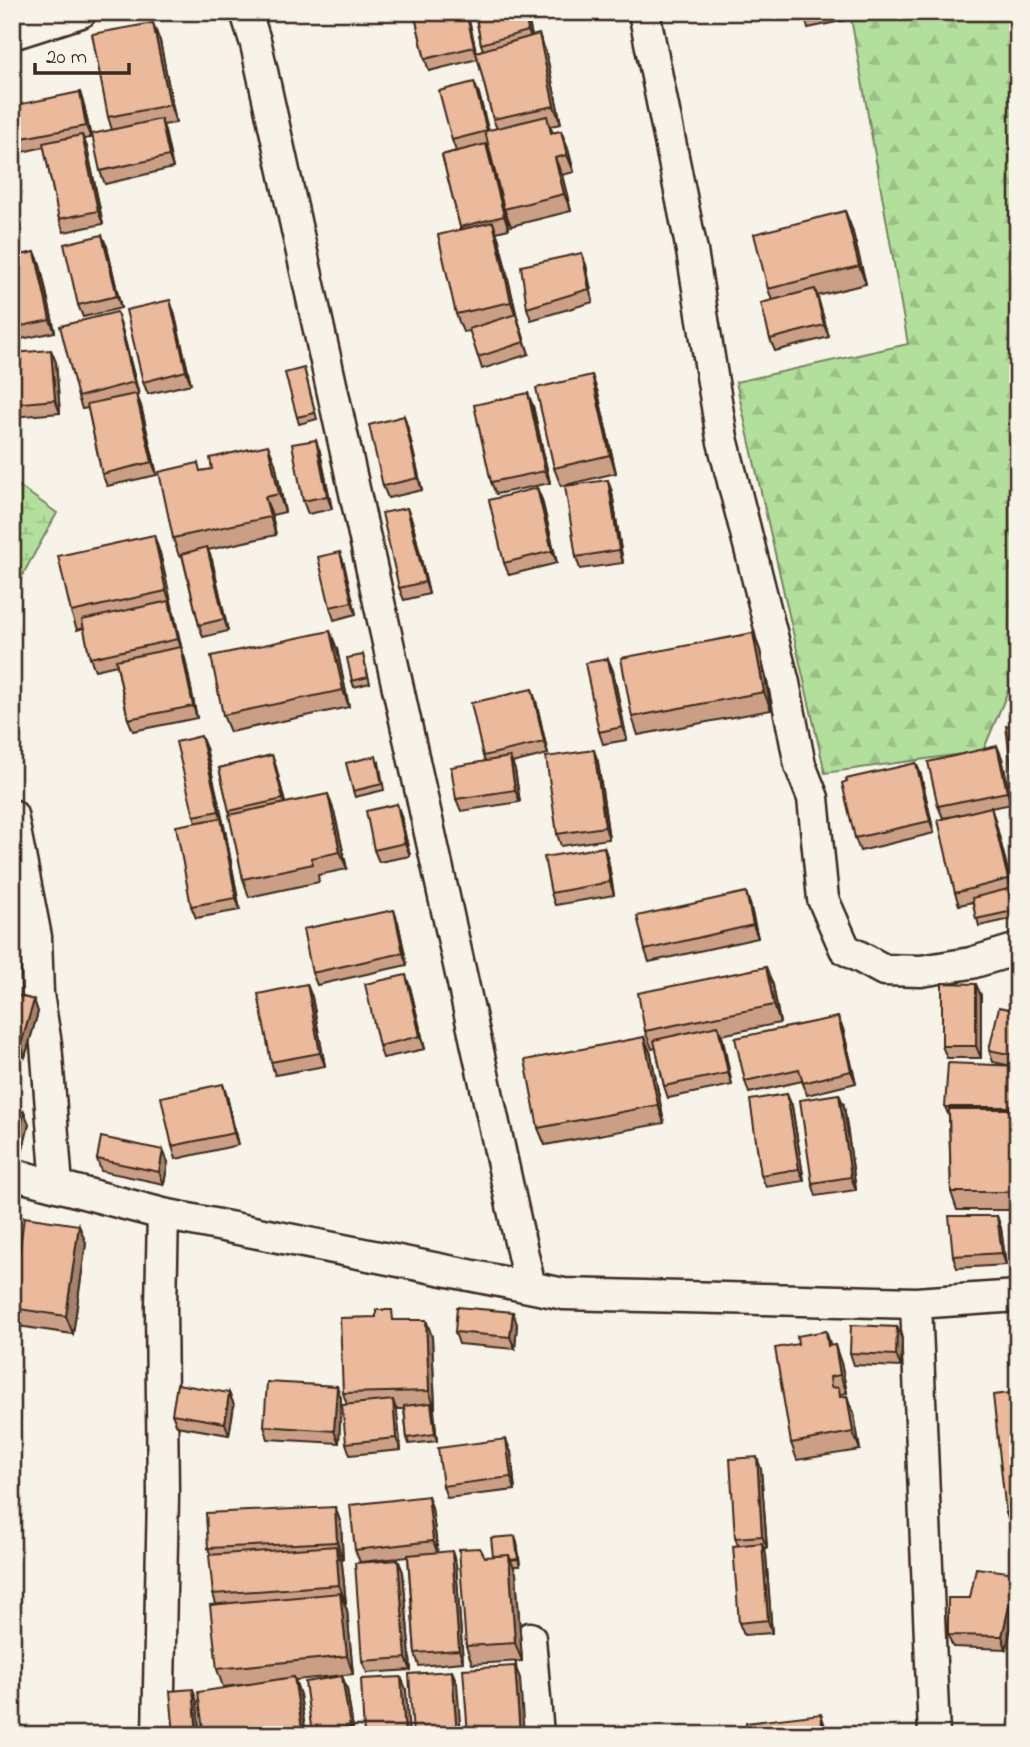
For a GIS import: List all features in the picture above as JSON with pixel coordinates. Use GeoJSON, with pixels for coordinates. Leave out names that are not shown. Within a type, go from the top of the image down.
{"type":"FeatureCollection","features":[{"type":"Feature","properties":{"kind":"street"},"geometry":{"type":"LineString","coordinates":[[12,34],[82,12]]}},
{"type":"Feature","properties":{"kind":"street"},"geometry":{"type":"LineString","coordinates":[[246,12],[259,58],[530,1287]]}},
{"type":"Feature","properties":{"kind":"street"},"geometry":{"type":"LineString","coordinates":[[644,12],[692,251],[722,438],[784,683],[800,765],[813,798],[823,899],[845,949],[884,970],[921,971],[971,962],[1018,949]]}},
{"type":"Feature","properties":{"kind":"street"},"geometry":{"type":"LineString","coordinates":[[12,815],[36,937],[38,994],[46,1044],[57,1186]]}},
{"type":"Feature","properties":{"kind":"street"},"geometry":{"type":"LineString","coordinates":[[12,1174],[163,1214],[564,1294],[916,1303],[1018,1296]]}},
{"type":"Feature","properties":{"kind":"street"},"geometry":{"type":"LineString","coordinates":[[158,1735],[163,1495],[163,1214]]}},
{"type":"Feature","properties":{"kind":"street"},"geometry":{"type":"LineString","coordinates":[[916,1303],[934,1735]]}},
{"type":"Feature","properties":{"kind":"street"},"geometry":{"type":"LineString","coordinates":[[530,1638],[538,1735]]}},
{"type":"Feature","properties":{"kind":"green space"},"geometry":{"type":"Polygon","coordinates":[[[850,12],[1018,12],[1018,667],[983,751],[825,773],[736,382],[908,344],[850,12]]]}},
{"type":"Feature","properties":{"kind":"green space"},"geometry":{"type":"Polygon","coordinates":[[[12,481],[57,513],[12,594],[12,481]]]}},
{"type":"Feature","properties":{"kind":"building"},"geometry":{"type":"Polygon","coordinates":[[[414,12],[466,12],[474,47],[425,59],[414,12]]]}},
{"type":"Feature","properties":{"kind":"building"},"geometry":{"type":"Polygon","coordinates":[[[475,12],[525,12],[528,31],[481,44],[475,12]]]}},
{"type":"Feature","properties":{"kind":"building"},"geometry":{"type":"Polygon","coordinates":[[[803,12],[822,12],[803,16],[803,12]]]}},
{"type":"Feature","properties":{"kind":"building"},"geometry":{"type":"Polygon","coordinates":[[[153,23],[170,105],[108,117],[92,34],[153,23]]]}},
{"type":"Feature","properties":{"kind":"building"},"geometry":{"type":"Polygon","coordinates":[[[539,34],[554,106],[493,119],[476,52],[539,34]]]}},
{"type":"Feature","properties":{"kind":"building"},"geometry":{"type":"Polygon","coordinates":[[[474,82],[487,131],[452,140],[439,91],[474,82]]]}},
{"type":"Feature","properties":{"kind":"building"},"geometry":{"type":"Polygon","coordinates":[[[80,92],[86,126],[17,139],[12,106],[80,92]]]}},
{"type":"Feature","properties":{"kind":"building"},"geometry":{"type":"Polygon","coordinates":[[[547,116],[551,133],[561,131],[567,155],[555,158],[564,194],[504,209],[485,131],[547,116]]]}},
{"type":"Feature","properties":{"kind":"building"},"geometry":{"type":"Polygon","coordinates":[[[161,119],[169,156],[100,171],[92,134],[161,119]]]}},
{"type":"Feature","properties":{"kind":"building"},"geometry":{"type":"Polygon","coordinates":[[[82,135],[98,211],[59,219],[43,143],[82,135]]]}},
{"type":"Feature","properties":{"kind":"building"},"geometry":{"type":"Polygon","coordinates":[[[486,144],[504,216],[460,227],[442,155],[486,144]]]}},
{"type":"Feature","properties":{"kind":"building"},"geometry":{"type":"Polygon","coordinates":[[[845,211],[859,266],[768,289],[754,234],[845,211]]]}},
{"type":"Feature","properties":{"kind":"building"},"geometry":{"type":"Polygon","coordinates":[[[493,222],[511,302],[456,314],[438,235],[493,222]]]}},
{"type":"Feature","properties":{"kind":"building"},"geometry":{"type":"Polygon","coordinates":[[[102,235],[117,296],[78,305],[64,244],[102,235]]]}},
{"type":"Feature","properties":{"kind":"building"},"geometry":{"type":"Polygon","coordinates":[[[35,252],[50,320],[12,328],[12,257],[35,252]]]}},
{"type":"Feature","properties":{"kind":"building"},"geometry":{"type":"Polygon","coordinates":[[[582,253],[589,289],[527,308],[521,266],[582,253]]]}},
{"type":"Feature","properties":{"kind":"building"},"geometry":{"type":"Polygon","coordinates":[[[815,289],[824,325],[770,339],[761,303],[815,289]]]}},
{"type":"Feature","properties":{"kind":"building"},"geometry":{"type":"Polygon","coordinates":[[[170,300],[186,371],[143,382],[126,310],[170,300]]]}},
{"type":"Feature","properties":{"kind":"building"},"geometry":{"type":"Polygon","coordinates":[[[117,312],[134,382],[78,397],[60,326],[117,312]]]}},
{"type":"Feature","properties":{"kind":"building"},"geometry":{"type":"Polygon","coordinates":[[[516,314],[524,342],[478,357],[469,329],[516,314]]]}},
{"type":"Feature","properties":{"kind":"building"},"geometry":{"type":"Polygon","coordinates":[[[51,350],[55,400],[12,404],[12,353],[51,350]]]}},
{"type":"Feature","properties":{"kind":"building"},"geometry":{"type":"Polygon","coordinates":[[[304,368],[315,413],[297,417],[285,373],[304,368]]]}},
{"type":"Feature","properties":{"kind":"building"},"geometry":{"type":"Polygon","coordinates":[[[592,375],[610,455],[554,468],[536,388],[592,375]]]}},
{"type":"Feature","properties":{"kind":"building"},"geometry":{"type":"Polygon","coordinates":[[[528,393],[545,471],[491,482],[474,405],[528,393]]]}},
{"type":"Feature","properties":{"kind":"building"},"geometry":{"type":"Polygon","coordinates":[[[136,394],[152,462],[102,474],[87,404],[136,394]]]}},
{"type":"Feature","properties":{"kind":"building"},"geometry":{"type":"Polygon","coordinates":[[[404,416],[418,478],[383,486],[369,425],[404,416]]]}},
{"type":"Feature","properties":{"kind":"building"},"geometry":{"type":"Polygon","coordinates":[[[316,440],[327,496],[303,501],[292,444],[316,440]]]}},
{"type":"Feature","properties":{"kind":"building"},"geometry":{"type":"Polygon","coordinates":[[[268,445],[279,494],[265,497],[270,517],[173,538],[159,472],[198,463],[200,471],[212,469],[210,458],[268,445]]]}},
{"type":"Feature","properties":{"kind":"building"},"geometry":{"type":"Polygon","coordinates":[[[608,480],[619,550],[576,557],[565,486],[608,480]]]}},
{"type":"Feature","properties":{"kind":"building"},"geometry":{"type":"Polygon","coordinates":[[[537,488],[552,551],[504,563],[489,500],[537,488]]]}},
{"type":"Feature","properties":{"kind":"building"},"geometry":{"type":"Polygon","coordinates":[[[407,508],[425,582],[399,588],[382,513],[407,508]]]}},
{"type":"Feature","properties":{"kind":"building"},"geometry":{"type":"Polygon","coordinates":[[[154,535],[166,591],[71,612],[58,556],[154,535]]]}},
{"type":"Feature","properties":{"kind":"building"},"geometry":{"type":"Polygon","coordinates":[[[207,547],[224,619],[199,625],[182,554],[207,547]]]}},
{"type":"Feature","properties":{"kind":"building"},"geometry":{"type":"Polygon","coordinates":[[[340,552],[352,602],[330,607],[318,557],[340,552]]]}},
{"type":"Feature","properties":{"kind":"building"},"geometry":{"type":"Polygon","coordinates":[[[169,601],[178,639],[90,658],[82,620],[169,601]]]}},
{"type":"Feature","properties":{"kind":"building"},"geometry":{"type":"Polygon","coordinates":[[[330,631],[343,690],[223,715],[211,656],[330,631]]]}},
{"type":"Feature","properties":{"kind":"building"},"geometry":{"type":"Polygon","coordinates":[[[753,633],[764,692],[632,717],[621,658],[753,633]]]}},
{"type":"Feature","properties":{"kind":"building"},"geometry":{"type":"Polygon","coordinates":[[[181,647],[193,706],[128,719],[116,660],[181,647]]]}},
{"type":"Feature","properties":{"kind":"building"},"geometry":{"type":"Polygon","coordinates":[[[363,655],[368,677],[352,681],[347,658],[363,655]]]}},
{"type":"Feature","properties":{"kind":"building"},"geometry":{"type":"Polygon","coordinates":[[[608,659],[622,727],[599,732],[585,663],[608,659]]]}},
{"type":"Feature","properties":{"kind":"building"},"geometry":{"type":"Polygon","coordinates":[[[532,689],[544,742],[483,756],[471,703],[532,689]]]}},
{"type":"Feature","properties":{"kind":"building"},"geometry":{"type":"Polygon","coordinates":[[[1018,725],[1018,789],[1014,790],[1006,726],[1018,725]]]}},
{"type":"Feature","properties":{"kind":"building"},"geometry":{"type":"Polygon","coordinates":[[[201,736],[219,811],[194,816],[176,742],[201,736]]]}},
{"type":"Feature","properties":{"kind":"building"},"geometry":{"type":"Polygon","coordinates":[[[997,746],[1007,792],[938,806],[928,762],[997,746]]]}},
{"type":"Feature","properties":{"kind":"building"},"geometry":{"type":"Polygon","coordinates":[[[594,750],[605,827],[557,834],[546,757],[594,750]]]}},
{"type":"Feature","properties":{"kind":"building"},"geometry":{"type":"Polygon","coordinates":[[[272,755],[283,799],[229,811],[219,768],[272,755]]]}},
{"type":"Feature","properties":{"kind":"building"},"geometry":{"type":"Polygon","coordinates":[[[376,756],[382,784],[353,791],[346,763],[376,756]]]}},
{"type":"Feature","properties":{"kind":"building"},"geometry":{"type":"Polygon","coordinates":[[[510,757],[515,790],[456,799],[451,767],[510,757]]]}},
{"type":"Feature","properties":{"kind":"building"},"geometry":{"type":"Polygon","coordinates":[[[916,763],[930,821],[855,838],[842,783],[847,781],[846,779],[916,763]]]}},
{"type":"Feature","properties":{"kind":"building"},"geometry":{"type":"Polygon","coordinates":[[[328,794],[340,852],[311,858],[313,864],[243,879],[229,815],[328,794]]]}},
{"type":"Feature","properties":{"kind":"building"},"geometry":{"type":"Polygon","coordinates":[[[397,804],[405,843],[374,850],[366,811],[397,804]]]}},
{"type":"Feature","properties":{"kind":"building"},"geometry":{"type":"Polygon","coordinates":[[[991,807],[1008,879],[955,893],[938,820],[991,807]]]}},
{"type":"Feature","properties":{"kind":"building"},"geometry":{"type":"Polygon","coordinates":[[[221,818],[236,898],[191,906],[176,826],[221,818]]]}},
{"type":"Feature","properties":{"kind":"building"},"geometry":{"type":"Polygon","coordinates":[[[604,847],[610,882],[551,893],[544,857],[604,847]]]}},
{"type":"Feature","properties":{"kind":"building"},"geometry":{"type":"Polygon","coordinates":[[[1008,889],[1013,911],[976,919],[972,898],[1008,889]]]}},
{"type":"Feature","properties":{"kind":"building"},"geometry":{"type":"Polygon","coordinates":[[[746,892],[753,925],[645,950],[637,916],[746,892]]]}},
{"type":"Feature","properties":{"kind":"building"},"geometry":{"type":"Polygon","coordinates":[[[394,910],[403,953],[312,973],[303,929],[394,910]]]}},
{"type":"Feature","properties":{"kind":"building"},"geometry":{"type":"Polygon","coordinates":[[[766,967],[774,1005],[645,1031],[638,993],[766,967]]]}},
{"type":"Feature","properties":{"kind":"building"},"geometry":{"type":"Polygon","coordinates":[[[406,975],[420,1036],[379,1046],[365,984],[406,975]]]}},
{"type":"Feature","properties":{"kind":"building"},"geometry":{"type":"Polygon","coordinates":[[[942,983],[976,984],[976,1046],[942,1046],[942,983]]]}},
{"type":"Feature","properties":{"kind":"building"},"geometry":{"type":"Polygon","coordinates":[[[307,984],[320,1053],[271,1062],[258,994],[307,984]]]}},
{"type":"Feature","properties":{"kind":"building"},"geometry":{"type":"Polygon","coordinates":[[[12,994],[34,1000],[21,1044],[12,1042],[12,994]]]}},
{"type":"Feature","properties":{"kind":"building"},"geometry":{"type":"Polygon","coordinates":[[[999,1007],[1018,1011],[1018,1056],[989,1050],[999,1007]]]}},
{"type":"Feature","properties":{"kind":"building"},"geometry":{"type":"Polygon","coordinates":[[[838,1017],[851,1071],[803,1083],[799,1069],[745,1081],[735,1038],[838,1017]]]}},
{"type":"Feature","properties":{"kind":"building"},"geometry":{"type":"Polygon","coordinates":[[[718,1026],[728,1073],[664,1086],[654,1040],[718,1026]]]}},
{"type":"Feature","properties":{"kind":"building"},"geometry":{"type":"Polygon","coordinates":[[[644,1037],[658,1105],[538,1128],[525,1060],[644,1037]]]}},
{"type":"Feature","properties":{"kind":"building"},"geometry":{"type":"Polygon","coordinates":[[[948,1063],[1018,1066],[1018,1107],[945,1107],[948,1063]]]}},
{"type":"Feature","properties":{"kind":"building"},"geometry":{"type":"Polygon","coordinates":[[[223,1084],[234,1133],[172,1146],[161,1097],[223,1084]]]}},
{"type":"Feature","properties":{"kind":"building"},"geometry":{"type":"Polygon","coordinates":[[[787,1094],[799,1169],[761,1175],[750,1100],[787,1094]]]}},
{"type":"Feature","properties":{"kind":"building"},"geometry":{"type":"Polygon","coordinates":[[[839,1094],[851,1177],[812,1183],[800,1100],[839,1094]]]}},
{"type":"Feature","properties":{"kind":"building"},"geometry":{"type":"Polygon","coordinates":[[[949,1109],[1016,1109],[1017,1192],[951,1192],[949,1109]]]}},
{"type":"Feature","properties":{"kind":"building"},"geometry":{"type":"Polygon","coordinates":[[[12,1110],[24,1112],[19,1137],[12,1135],[12,1110]]]}},
{"type":"Feature","properties":{"kind":"building"},"geometry":{"type":"Polygon","coordinates":[[[101,1137],[163,1150],[159,1172],[97,1159],[101,1137]]]}},
{"type":"Feature","properties":{"kind":"building"},"geometry":{"type":"Polygon","coordinates":[[[949,1216],[997,1216],[1002,1253],[953,1256],[949,1216]]]}},
{"type":"Feature","properties":{"kind":"building"},"geometry":{"type":"Polygon","coordinates":[[[24,1217],[79,1225],[66,1316],[12,1308],[24,1217]]]}},
{"type":"Feature","properties":{"kind":"building"},"geometry":{"type":"Polygon","coordinates":[[[457,1307],[513,1312],[510,1337],[455,1332],[457,1307]]]}},
{"type":"Feature","properties":{"kind":"building"},"geometry":{"type":"Polygon","coordinates":[[[376,1310],[392,1310],[393,1320],[426,1320],[429,1391],[343,1393],[340,1318],[376,1317],[376,1310]]]}},
{"type":"Feature","properties":{"kind":"building"},"geometry":{"type":"Polygon","coordinates":[[[851,1325],[897,1327],[896,1355],[850,1353],[851,1325]]]}},
{"type":"Feature","properties":{"kind":"building"},"geometry":{"type":"Polygon","coordinates":[[[826,1331],[828,1346],[835,1345],[840,1375],[830,1377],[831,1387],[839,1388],[840,1397],[847,1396],[853,1432],[791,1443],[775,1348],[798,1344],[797,1336],[826,1331]]]}},
{"type":"Feature","properties":{"kind":"building"},"geometry":{"type":"Polygon","coordinates":[[[267,1382],[337,1386],[334,1431],[264,1426],[267,1382]]]}},
{"type":"Feature","properties":{"kind":"building"},"geometry":{"type":"Polygon","coordinates":[[[177,1384],[229,1393],[225,1423],[172,1414],[177,1384]]]}},
{"type":"Feature","properties":{"kind":"building"},"geometry":{"type":"Polygon","coordinates":[[[1018,1392],[1018,1513],[1006,1513],[993,1395],[1018,1392]]]}},
{"type":"Feature","properties":{"kind":"building"},"geometry":{"type":"Polygon","coordinates":[[[393,1400],[396,1438],[346,1443],[342,1405],[393,1400]]]}},
{"type":"Feature","properties":{"kind":"building"},"geometry":{"type":"Polygon","coordinates":[[[431,1403],[435,1434],[407,1438],[404,1406],[431,1403]]]}},
{"type":"Feature","properties":{"kind":"building"},"geometry":{"type":"Polygon","coordinates":[[[506,1439],[511,1477],[443,1486],[438,1448],[506,1439]]]}},
{"type":"Feature","properties":{"kind":"building"},"geometry":{"type":"Polygon","coordinates":[[[757,1457],[762,1536],[735,1538],[730,1459],[757,1457]]]}},
{"type":"Feature","properties":{"kind":"building"},"geometry":{"type":"Polygon","coordinates":[[[428,1496],[433,1541],[355,1550],[350,1505],[428,1496]]]}},
{"type":"Feature","properties":{"kind":"building"},"geometry":{"type":"Polygon","coordinates":[[[335,1507],[337,1542],[208,1548],[206,1513],[335,1507]]]}},
{"type":"Feature","properties":{"kind":"building"},"geometry":{"type":"Polygon","coordinates":[[[515,1536],[518,1559],[511,1560],[509,1555],[493,1556],[491,1538],[515,1536]]]}},
{"type":"Feature","properties":{"kind":"building"},"geometry":{"type":"Polygon","coordinates":[[[762,1543],[768,1620],[739,1623],[733,1546],[762,1543]]]}},
{"type":"Feature","properties":{"kind":"building"},"geometry":{"type":"Polygon","coordinates":[[[336,1546],[339,1585],[213,1594],[209,1555],[336,1546]]]}},
{"type":"Feature","properties":{"kind":"building"},"geometry":{"type":"Polygon","coordinates":[[[480,1548],[485,1557],[509,1555],[515,1643],[466,1646],[459,1549],[480,1548]]]}},
{"type":"Feature","properties":{"kind":"building"},"geometry":{"type":"Polygon","coordinates":[[[452,1551],[459,1650],[415,1653],[408,1555],[452,1551]]]}},
{"type":"Feature","properties":{"kind":"building"},"geometry":{"type":"Polygon","coordinates":[[[398,1560],[406,1658],[362,1661],[355,1563],[398,1560]]]}},
{"type":"Feature","properties":{"kind":"building"},"geometry":{"type":"Polygon","coordinates":[[[976,1568],[1017,1573],[1002,1636],[948,1635],[948,1598],[970,1598],[976,1568]]]}},
{"type":"Feature","properties":{"kind":"building"},"geometry":{"type":"Polygon","coordinates":[[[340,1593],[347,1656],[217,1669],[210,1605],[340,1593]]]}},
{"type":"Feature","properties":{"kind":"building"},"geometry":{"type":"Polygon","coordinates":[[[515,1666],[520,1735],[468,1735],[463,1669],[515,1666]]]}},
{"type":"Feature","properties":{"kind":"building"},"geometry":{"type":"Polygon","coordinates":[[[452,1671],[457,1735],[413,1735],[409,1674],[452,1671]]]}},
{"type":"Feature","properties":{"kind":"building"},"geometry":{"type":"Polygon","coordinates":[[[342,1676],[350,1727],[312,1733],[305,1682],[342,1676]]]}},
{"type":"Feature","properties":{"kind":"building"},"geometry":{"type":"Polygon","coordinates":[[[294,1677],[303,1735],[279,1735],[278,1728],[259,1731],[260,1735],[218,1735],[217,1728],[203,1730],[198,1692],[294,1677]]]}},
{"type":"Feature","properties":{"kind":"building"},"geometry":{"type":"Polygon","coordinates":[[[401,1677],[405,1735],[364,1735],[361,1679],[401,1677]]]}},
{"type":"Feature","properties":{"kind":"building"},"geometry":{"type":"Polygon","coordinates":[[[193,1689],[197,1735],[174,1735],[170,1691],[193,1689]]]}},
{"type":"Feature","properties":{"kind":"building"},"geometry":{"type":"Polygon","coordinates":[[[821,1714],[823,1735],[747,1735],[746,1723],[821,1714]]]}}]}
